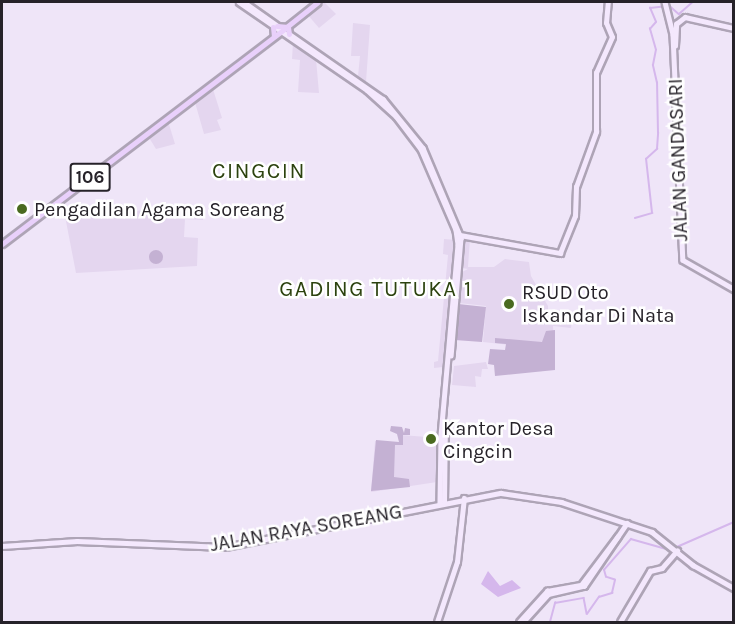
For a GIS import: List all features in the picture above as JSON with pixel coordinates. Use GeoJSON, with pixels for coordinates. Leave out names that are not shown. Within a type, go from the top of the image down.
{"type":"FeatureCollection","features":[{"type":"Feature","properties":{"kind":"main road"},"geometry":{"type":"LineString","coordinates":[[239,2],[346,74],[381,101],[412,136],[460,237],[442,444],[440,494],[442,503]]}},
{"type":"Feature","properties":{"kind":"main road"},"geometry":{"type":"LineString","coordinates":[[244,2],[281,31]]}},
{"type":"Feature","properties":{"kind":"main road","name":"106"},"geometry":{"type":"LineString","coordinates":[[2,242],[318,2]]}},
{"type":"Feature","properties":{"kind":"main road"},"geometry":{"type":"LineString","coordinates":[[460,237],[519,243],[560,253],[575,216],[576,187],[596,132],[596,73],[612,37],[606,23],[608,2]]}},
{"type":"Feature","properties":{"kind":"main road","name":"JALAN GANDASARI"},"geometry":{"type":"LineString","coordinates":[[664,4],[674,47],[683,260],[734,289]]}},
{"type":"Feature","properties":{"kind":"main road"},"geometry":{"type":"LineString","coordinates":[[674,47],[678,39],[676,24],[685,17],[734,28]]}},
{"type":"Feature","properties":{"kind":"main road"},"geometry":{"type":"LineString","coordinates":[[441,480],[442,503]]}},
{"type":"Feature","properties":{"kind":"main road","name":"JALAN RAYA SOREANG"},"geometry":{"type":"LineString","coordinates":[[2,546],[77,541],[225,547],[485,493],[518,495],[561,502],[659,535],[702,571],[734,588]]}},
{"type":"Feature","properties":{"kind":"main road"},"geometry":{"type":"LineString","coordinates":[[430,505],[440,494]]}},
{"type":"Feature","properties":{"kind":"main road"},"geometry":{"type":"LineString","coordinates":[[436,622],[456,562],[464,498]]}},
{"type":"Feature","properties":{"kind":"main road"},"geometry":{"type":"LineString","coordinates":[[521,622],[549,594],[582,588],[627,523]]}},
{"type":"Feature","properties":{"kind":"main road"},"geometry":{"type":"LineString","coordinates":[[620,622],[650,571],[662,568],[675,549]]}},
{"type":"Feature","properties":{"kind":"shaded area"},"geometry":{"type":"Polygon","coordinates":[[[324,2],[336,14],[319,28],[307,14],[324,2]]]}},
{"type":"Feature","properties":{"kind":"shaded area"},"geometry":{"type":"Polygon","coordinates":[[[353,23],[370,25],[366,82],[358,76],[360,56],[351,56],[353,23]]]}},
{"type":"Feature","properties":{"kind":"shaded area"},"geometry":{"type":"Polygon","coordinates":[[[293,43],[316,59],[319,93],[298,92],[300,60],[292,59],[293,43]]]}},
{"type":"Feature","properties":{"kind":"shaded area"},"geometry":{"type":"Polygon","coordinates":[[[212,86],[222,118],[217,120],[221,130],[204,134],[194,99],[212,86]]]}},
{"type":"Feature","properties":{"kind":"shaded area"},"geometry":{"type":"Polygon","coordinates":[[[168,121],[175,144],[156,149],[148,136],[168,121]]]}},
{"type":"Feature","properties":{"kind":"shaded area"},"geometry":{"type":"Polygon","coordinates":[[[97,206],[100,215],[171,207],[203,210],[203,220],[185,219],[184,237],[198,238],[197,266],[76,273],[64,211],[97,206]]]}},
{"type":"Feature","properties":{"kind":"shaded area","name":"RSUD Oto Iskandar Di Nata"},"geometry":{"type":"Polygon","coordinates":[[[464,238],[470,238],[468,267],[494,267],[505,259],[529,262],[531,276],[548,306],[548,317],[572,318],[571,328],[553,326],[554,350],[483,342],[486,306],[459,303],[462,272],[468,269],[462,268],[464,238]]]}},
{"type":"Feature","properties":{"kind":"shaded area"},"geometry":{"type":"Polygon","coordinates":[[[444,239],[456,240],[456,244],[447,357],[443,367],[434,368],[434,362],[438,361],[448,255],[443,254],[444,239]]]}},
{"type":"Feature","properties":{"kind":"shaded area"},"geometry":{"type":"Polygon","coordinates":[[[156,250],[161,252],[163,257],[161,262],[156,264],[151,262],[149,257],[151,252],[156,250]]]}},
{"type":"Feature","properties":{"kind":"shaded area"},"geometry":{"type":"Polygon","coordinates":[[[458,304],[486,307],[482,342],[455,340],[458,304]]]}},
{"type":"Feature","properties":{"kind":"shaded area"},"geometry":{"type":"Polygon","coordinates":[[[555,330],[555,370],[495,376],[494,365],[488,364],[490,349],[505,350],[506,344],[495,343],[495,338],[542,342],[546,331],[555,330]]]}},
{"type":"Feature","properties":{"kind":"shaded area"},"geometry":{"type":"Polygon","coordinates":[[[486,362],[488,369],[482,369],[481,377],[475,376],[476,387],[452,385],[454,366],[486,362]]]}},
{"type":"Feature","properties":{"kind":"shaded area"},"geometry":{"type":"Polygon","coordinates":[[[391,426],[402,427],[404,433],[405,428],[410,429],[410,435],[403,435],[403,445],[395,445],[394,477],[409,479],[410,487],[371,491],[376,440],[399,442],[397,434],[390,431],[391,426]]]}},
{"type":"Feature","properties":{"kind":"shaded area"},"geometry":{"type":"Polygon","coordinates":[[[401,435],[427,437],[426,444],[438,446],[437,482],[371,492],[375,441],[400,443],[401,435]]]}},
{"type":"Feature","properties":{"kind":"shaded area"},"geometry":{"type":"Polygon","coordinates":[[[488,571],[500,586],[512,580],[521,588],[498,597],[481,584],[488,571]]]}},
{"type":"Feature","properties":{"kind":"waterway"},"geometry":{"type":"LineString","coordinates":[[635,218],[652,213],[646,159],[657,149],[657,83],[653,65],[656,50],[650,29],[656,22],[650,8],[670,6],[679,14],[693,2]]}},
{"type":"Feature","properties":{"kind":"waterway"},"geometry":{"type":"LineString","coordinates":[[550,622],[555,603],[584,598],[587,614],[599,597],[612,593],[615,580],[606,577],[604,570],[631,539],[670,550],[734,522]]}},
{"type":"Feature","properties":{"kind":"place","name":"Pengadilan Agama Soreang"},"geometry":{"type":"Point","coordinates":[22,209]}},
{"type":"Feature","properties":{"kind":"place","name":"RSUD Oto Iskandar Di Nata"},"geometry":{"type":"Point","coordinates":[509,304]}},
{"type":"Feature","properties":{"kind":"place","name":"Kantor Desa Cingcin"},"geometry":{"type":"Point","coordinates":[431,439]}},
{"type":"Feature","properties":{"kind":"district","name":"CINGCIN"},"geometry":{"type":"Point","coordinates":[259,172]}},
{"type":"Feature","properties":{"kind":"district","name":"GADING TUTUKA 1"},"geometry":{"type":"Point","coordinates":[376,290]}}]}
